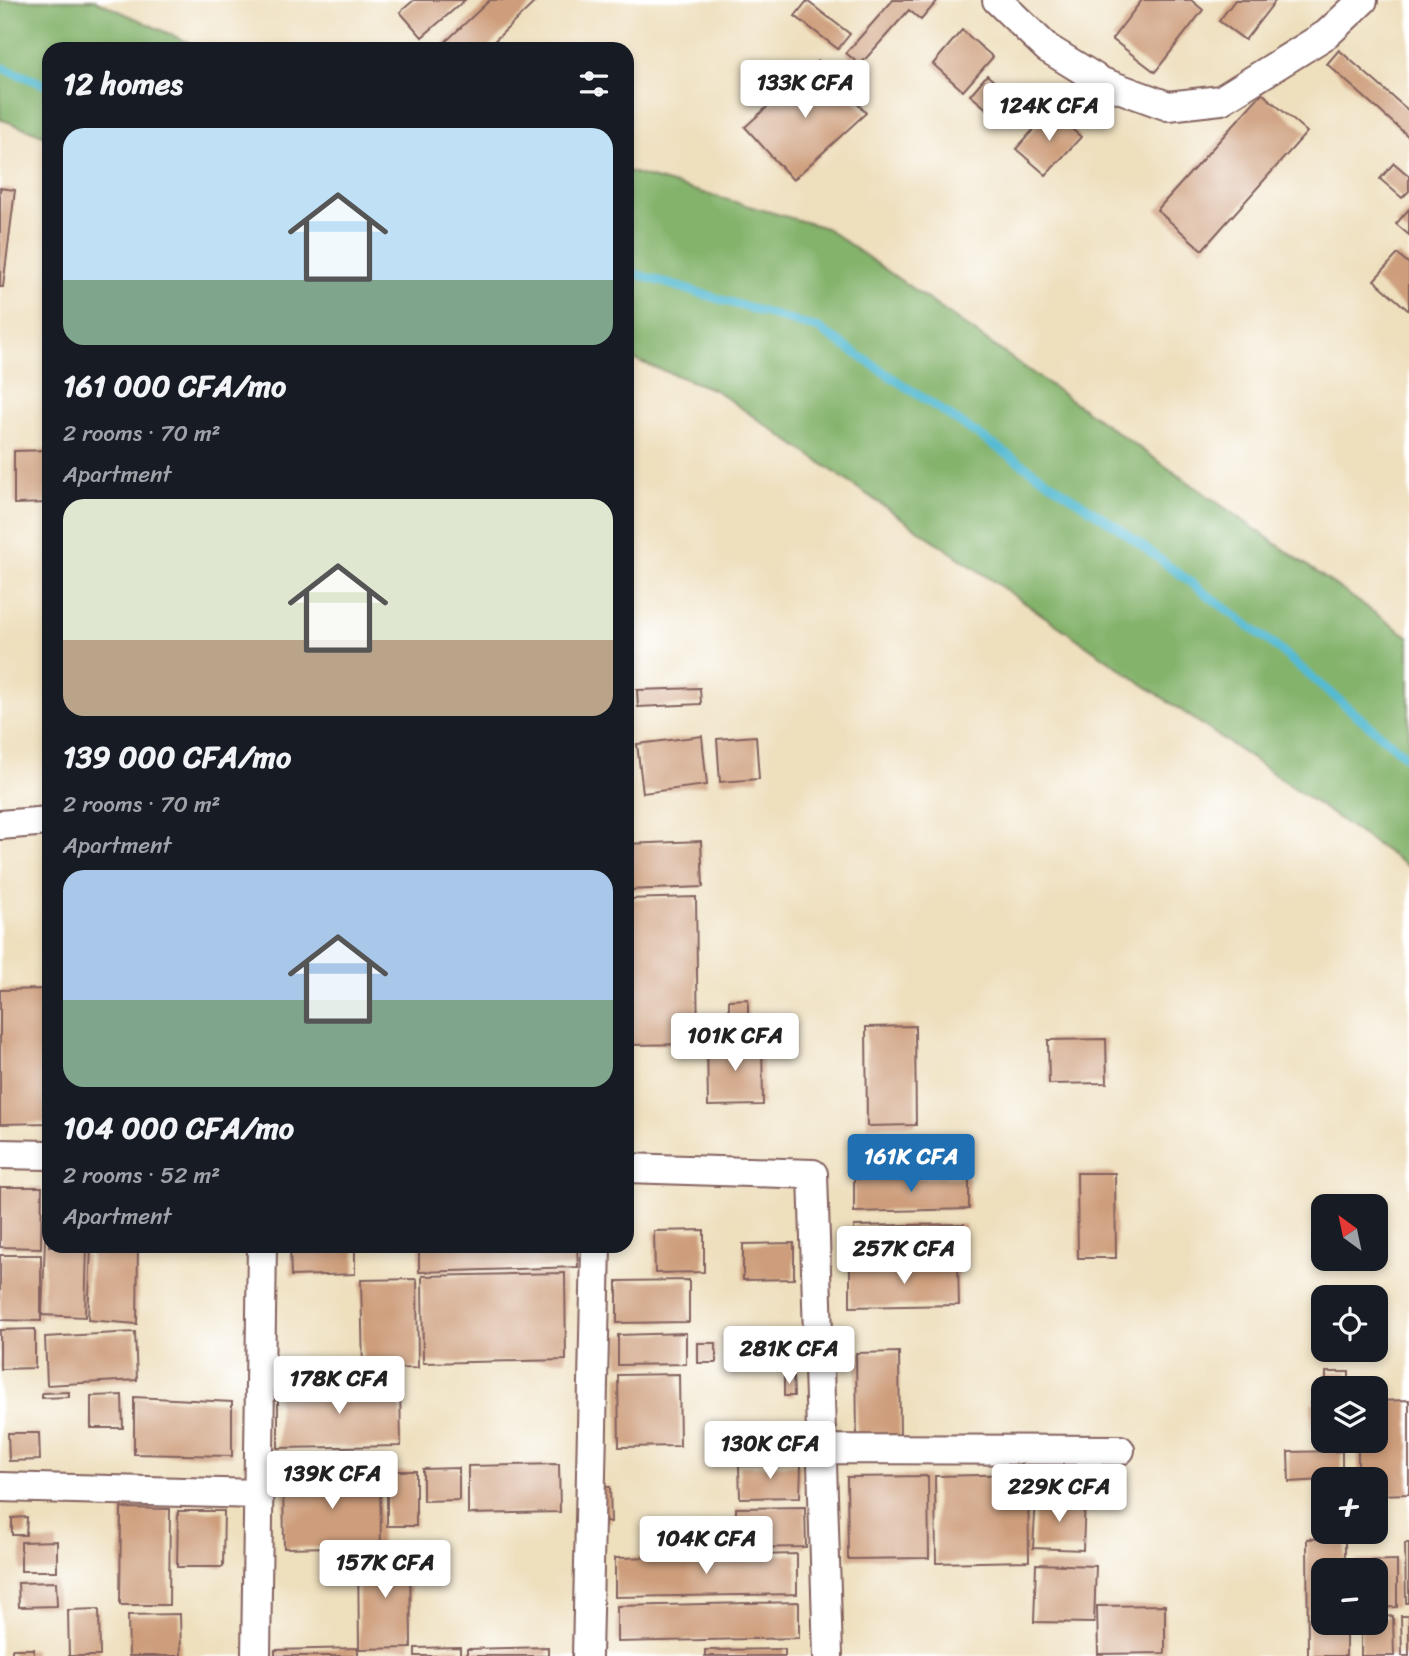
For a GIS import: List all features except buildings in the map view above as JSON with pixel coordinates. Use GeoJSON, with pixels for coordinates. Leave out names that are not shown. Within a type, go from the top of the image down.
{"type":"FeatureCollection","features":[{"type":"Feature","properties":{"kind":"street"},"geometry":{"type":"LineString","coordinates":[[997,0],[1047,48],[1102,82],[1168,106],[1221,100],[1328,34],[1363,0]]}},
{"type":"Feature","properties":{"kind":"street"},"geometry":{"type":"LineString","coordinates":[[0,825],[42,822]]}},
{"type":"Feature","properties":{"kind":"street"},"geometry":{"type":"LineString","coordinates":[[0,1154],[42,1155]]}},
{"type":"Feature","properties":{"kind":"street"},"geometry":{"type":"LineString","coordinates":[[634,1168],[813,1174],[828,1656]]}},
{"type":"Feature","properties":{"kind":"street"},"geometry":{"type":"LineString","coordinates":[[256,1656],[262,1253]]}},
{"type":"Feature","properties":{"kind":"street"},"geometry":{"type":"LineString","coordinates":[[587,1656],[596,1253]]}},
{"type":"Feature","properties":{"kind":"street"},"geometry":{"type":"LineString","coordinates":[[822,1449],[1119,1450]]}},
{"type":"Feature","properties":{"kind":"street"},"geometry":{"type":"LineString","coordinates":[[0,1487],[258,1494]]}},
{"type":"Feature","properties":{"kind":"green space"},"geometry":{"type":"Polygon","coordinates":[[[0,0],[95,0],[188,42],[42,42],[42,134],[0,119],[0,0]]]}},
{"type":"Feature","properties":{"kind":"green space"},"geometry":{"type":"Polygon","coordinates":[[[634,173],[826,228],[1409,637],[1409,867],[715,390],[634,360],[634,173]]]}},
{"type":"Feature","properties":{"kind":"waterway"},"geometry":{"type":"LineString","coordinates":[[0,67],[42,83]]}},
{"type":"Feature","properties":{"kind":"waterway"},"geometry":{"type":"LineString","coordinates":[[634,273],[819,329],[1117,527],[1270,642],[1409,759]]}}]}
